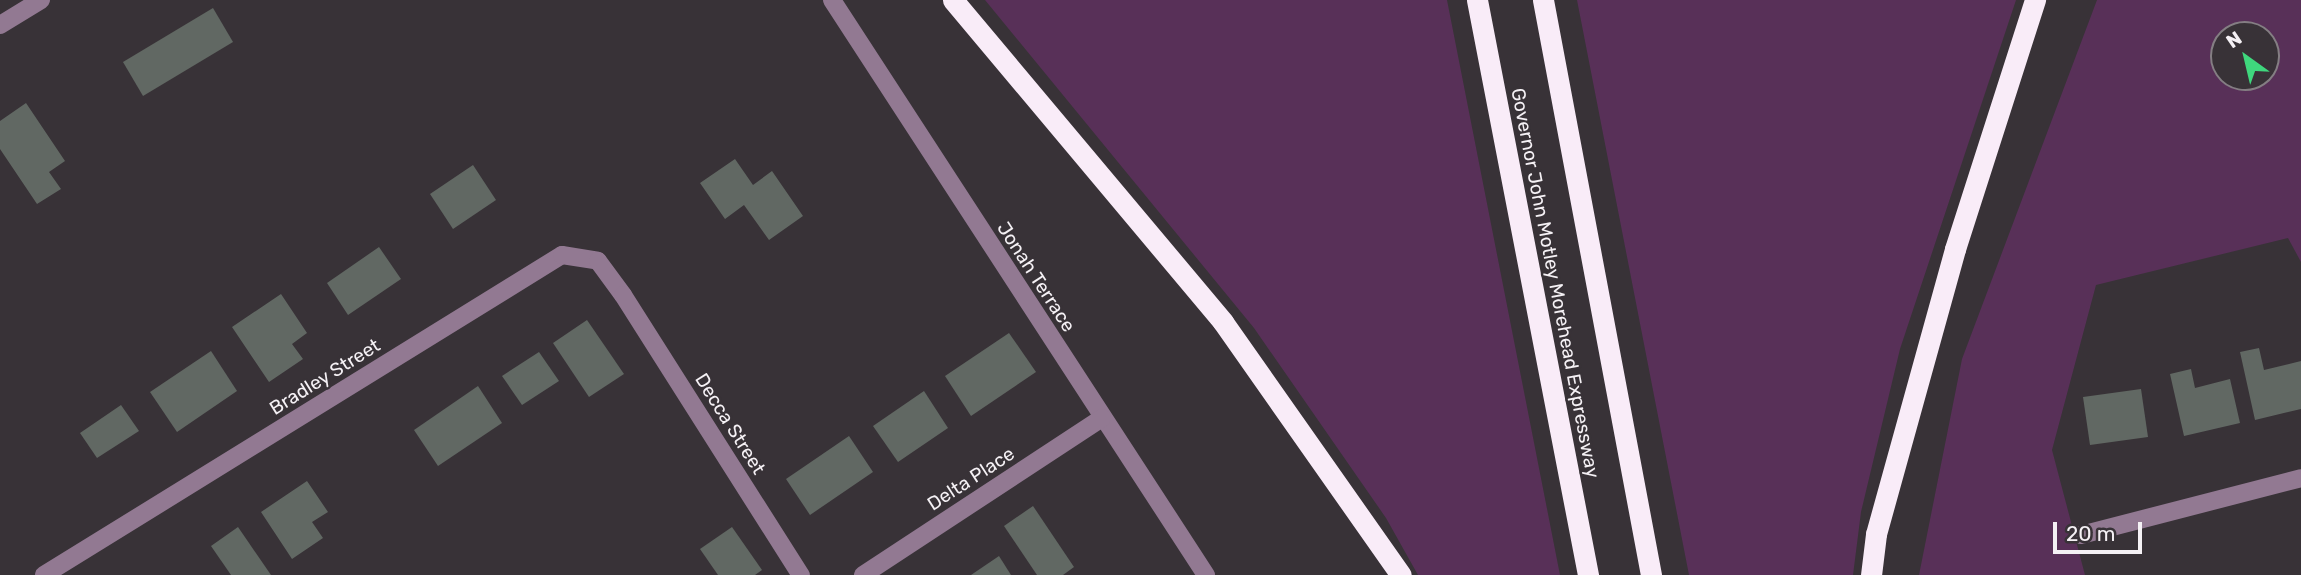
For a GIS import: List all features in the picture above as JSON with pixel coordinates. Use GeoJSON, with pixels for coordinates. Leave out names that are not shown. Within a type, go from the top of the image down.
{"type":"FeatureCollection","features":[{"type":"Feature","properties":{"kind":"highway"},"geometry":{"type":"LineString","coordinates":[[953,0],[1223,322],[1401,575]]}},
{"type":"Feature","properties":{"kind":"highway","name":"Governor John Motley Morehead Expressway"},"geometry":{"type":"LineString","coordinates":[[1477,0],[1588,575]]}},
{"type":"Feature","properties":{"kind":"highway","name":"Governor John Motley Morehead Expressway"},"geometry":{"type":"LineString","coordinates":[[1543,0],[1651,575]]}},
{"type":"Feature","properties":{"kind":"highway"},"geometry":{"type":"LineString","coordinates":[[1871,575],[1876,534],[1955,249],[2035,0]]}},
{"type":"Feature","properties":{"kind":"street"},"geometry":{"type":"LineString","coordinates":[[0,24],[41,0]]}},
{"type":"Feature","properties":{"kind":"street","name":"Jonah Terrace"},"geometry":{"type":"LineString","coordinates":[[832,0],[1206,575]]}},
{"type":"Feature","properties":{"kind":"street","name":"Bradley Street"},"geometry":{"type":"LineString","coordinates":[[44,575],[562,255],[598,261],[623,295]]}},
{"type":"Feature","properties":{"kind":"street","name":"Decca Street"},"geometry":{"type":"LineString","coordinates":[[623,295],[801,575]]}},
{"type":"Feature","properties":{"kind":"street","name":"Delta Place"},"geometry":{"type":"LineString","coordinates":[[863,575],[1102,418]]}},
{"type":"Feature","properties":{"kind":"street"},"geometry":{"type":"LineString","coordinates":[[2081,535],[2301,478]]}},
{"type":"Feature","properties":{"kind":"shaded area"},"geometry":{"type":"Polygon","coordinates":[[[985,0],[1447,0],[1560,575],[1418,575],[1386,518],[1254,328],[985,0]]]}},
{"type":"Feature","properties":{"kind":"shaded area"},"geometry":{"type":"Polygon","coordinates":[[[1577,0],[2016,0],[1900,349],[1861,512],[1853,575],[1689,575],[1577,0]]]}},
{"type":"Feature","properties":{"kind":"shaded area"},"geometry":{"type":"Polygon","coordinates":[[[2097,0],[2301,0],[2301,262],[2288,238],[2096,285],[2052,450],[2085,575],[1919,575],[1962,359],[2097,0]]]}},
{"type":"Feature","properties":{"kind":"building"},"geometry":{"type":"Polygon","coordinates":[[[213,8],[233,42],[143,96],[123,62],[213,8]]]}},
{"type":"Feature","properties":{"kind":"building"},"geometry":{"type":"Polygon","coordinates":[[[26,103],[65,161],[49,172],[61,189],[37,204],[0,149],[0,121],[26,103]]]}},
{"type":"Feature","properties":{"kind":"building"},"geometry":{"type":"Polygon","coordinates":[[[735,159],[753,185],[772,171],[803,216],[769,240],[744,205],[725,219],[700,183],[735,159]]]}},
{"type":"Feature","properties":{"kind":"building"},"geometry":{"type":"Polygon","coordinates":[[[473,165],[496,200],[453,229],[430,194],[473,165]]]}},
{"type":"Feature","properties":{"kind":"building"},"geometry":{"type":"Polygon","coordinates":[[[379,247],[401,279],[348,315],[327,283],[379,247]]]}},
{"type":"Feature","properties":{"kind":"building"},"geometry":{"type":"Polygon","coordinates":[[[281,294],[307,333],[292,344],[303,359],[269,382],[232,327],[281,294]]]}},
{"type":"Feature","properties":{"kind":"building"},"geometry":{"type":"Polygon","coordinates":[[[587,320],[624,374],[589,397],[553,343],[587,320]]]}},
{"type":"Feature","properties":{"kind":"building"},"geometry":{"type":"Polygon","coordinates":[[[1009,333],[1036,372],[971,416],[945,376],[1009,333]]]}},
{"type":"Feature","properties":{"kind":"building"},"geometry":{"type":"Polygon","coordinates":[[[2259,348],[2264,370],[2301,361],[2301,409],[2255,420],[2240,352],[2259,348]]]}},
{"type":"Feature","properties":{"kind":"building"},"geometry":{"type":"Polygon","coordinates":[[[211,351],[237,391],[177,432],[150,392],[211,351]]]}},
{"type":"Feature","properties":{"kind":"building"},"geometry":{"type":"Polygon","coordinates":[[[539,352],[559,381],[522,405],[502,376],[539,352]]]}},
{"type":"Feature","properties":{"kind":"building"},"geometry":{"type":"Polygon","coordinates":[[[2191,369],[2195,388],[2230,379],[2240,423],[2184,436],[2170,374],[2191,369]]]}},
{"type":"Feature","properties":{"kind":"building"},"geometry":{"type":"Polygon","coordinates":[[[478,386],[502,423],[438,466],[414,430],[478,386]]]}},
{"type":"Feature","properties":{"kind":"building"},"geometry":{"type":"Polygon","coordinates":[[[2141,389],[2148,437],[2090,445],[2083,397],[2141,389]]]}},
{"type":"Feature","properties":{"kind":"building"},"geometry":{"type":"Polygon","coordinates":[[[924,391],[948,428],[898,462],[873,426],[924,391]]]}},
{"type":"Feature","properties":{"kind":"building"},"geometry":{"type":"Polygon","coordinates":[[[121,405],[139,431],[97,458],[80,433],[121,405]]]}},
{"type":"Feature","properties":{"kind":"building"},"geometry":{"type":"Polygon","coordinates":[[[849,436],[873,472],[810,515],[786,479],[849,436]]]}},
{"type":"Feature","properties":{"kind":"building"},"geometry":{"type":"Polygon","coordinates":[[[307,481],[328,512],[312,522],[323,538],[292,559],[261,512],[307,481]]]}},
{"type":"Feature","properties":{"kind":"building"},"geometry":{"type":"Polygon","coordinates":[[[1033,506],[1074,567],[1063,575],[1037,575],[1004,526],[1033,506]]]}},
{"type":"Feature","properties":{"kind":"building"},"geometry":{"type":"Polygon","coordinates":[[[238,527],[271,575],[231,575],[211,546],[238,527]]]}},
{"type":"Feature","properties":{"kind":"building"},"geometry":{"type":"Polygon","coordinates":[[[732,527],[762,570],[755,575],[718,575],[700,549],[732,527]]]}},
{"type":"Feature","properties":{"kind":"building"},"geometry":{"type":"Polygon","coordinates":[[[999,556],[1011,575],[971,575],[999,556]]]}}]}
